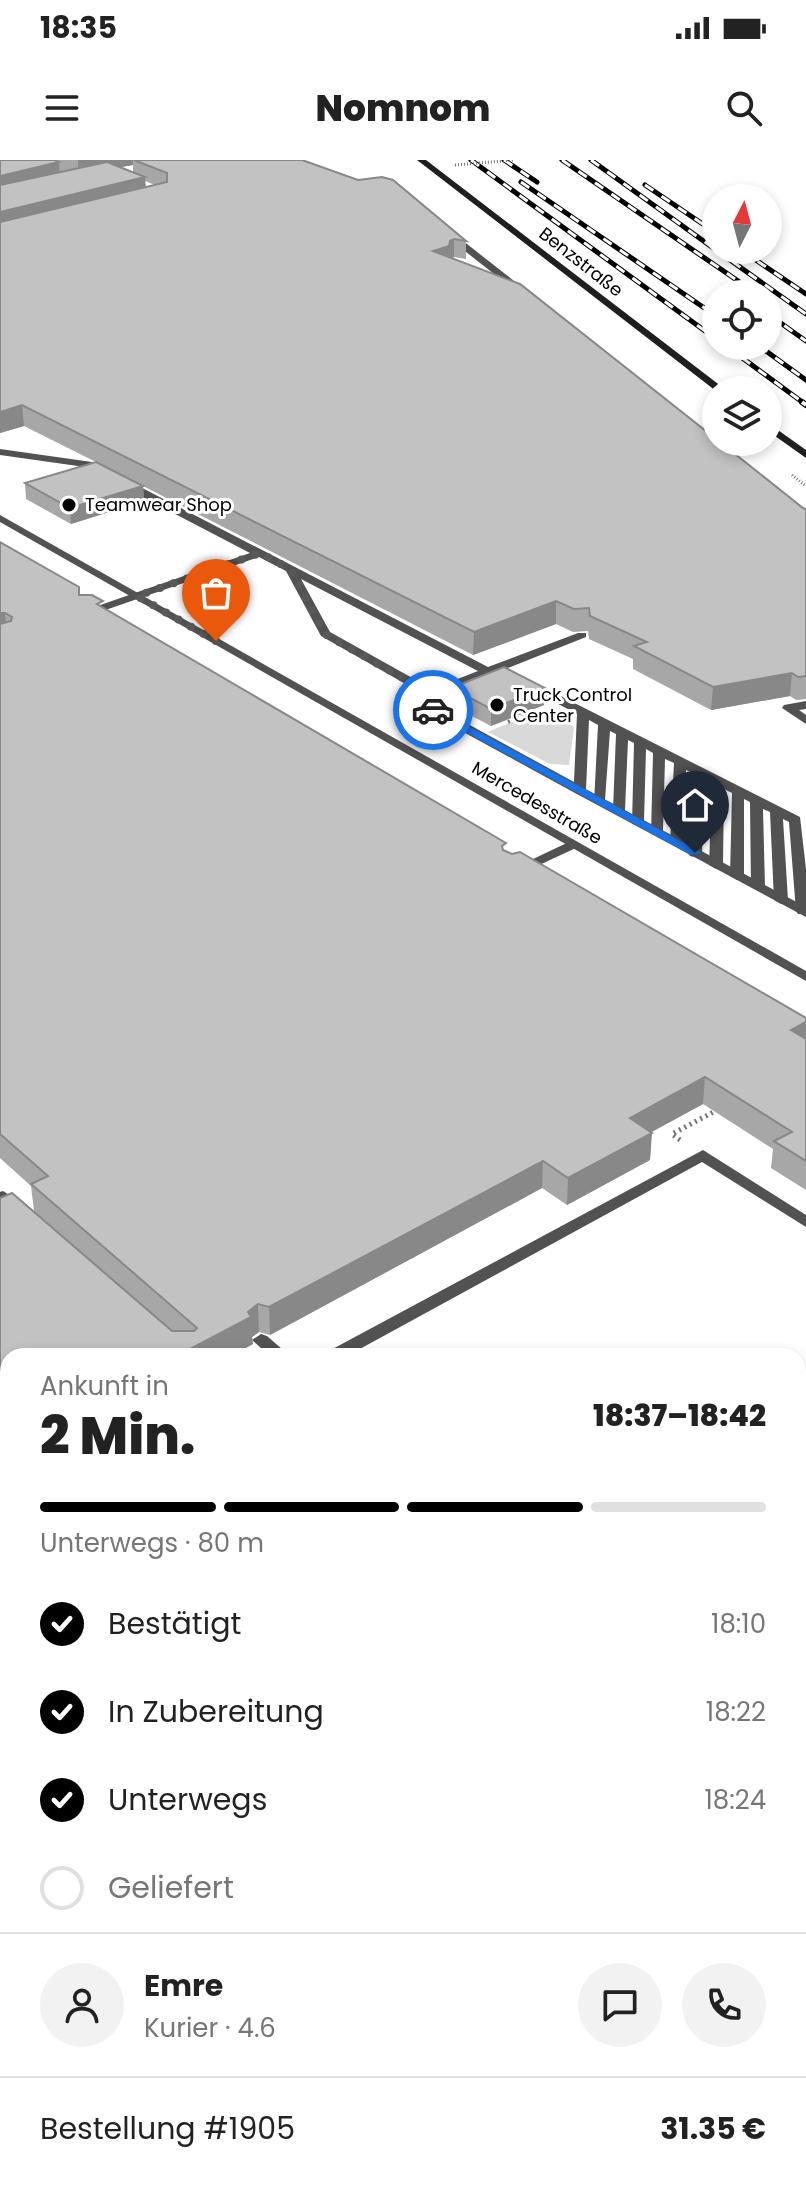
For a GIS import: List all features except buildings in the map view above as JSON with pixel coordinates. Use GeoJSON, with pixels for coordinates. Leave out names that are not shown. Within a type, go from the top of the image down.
{"type":"FeatureCollection","features":[{"type":"Feature","properties":{"kind":"main road","name":"Benzstraße"},"geometry":{"type":"LineString","coordinates":[[421,160],[703,376]]}},
{"type":"Feature","properties":{"kind":"main road"},"geometry":{"type":"LineString","coordinates":[[782,437],[806,455]]}},
{"type":"Feature","properties":{"kind":"street"},"geometry":{"type":"LineString","coordinates":[[443,229],[534,301]]}},
{"type":"Feature","properties":{"kind":"street"},"geometry":{"type":"LineString","coordinates":[[483,273],[511,283]]}},
{"type":"Feature","properties":{"kind":"street"},"geometry":{"type":"LineString","coordinates":[[0,452],[88,464],[290,569],[492,670],[604,721],[795,820],[804,912]]}},
{"type":"Feature","properties":{"kind":"street","name":"Mercedesstraße"},"geometry":{"type":"LineString","coordinates":[[0,518],[806,977]]}},
{"type":"Feature","properties":{"kind":"street"},"geometry":{"type":"LineString","coordinates":[[87,613],[260,553]]}},
{"type":"Feature","properties":{"kind":"street"},"geometry":{"type":"LineString","coordinates":[[290,569],[325,634],[431,694]]}},
{"type":"Feature","properties":{"kind":"street"},"geometry":{"type":"LineString","coordinates":[[431,694],[582,635]]}},
{"type":"Feature","properties":{"kind":"street"},"geometry":{"type":"LineString","coordinates":[[431,694],[429,708],[804,912]]}},
{"type":"Feature","properties":{"kind":"street"},"geometry":{"type":"LineString","coordinates":[[806,705],[788,708],[806,720]]}},
{"type":"Feature","properties":{"kind":"street"},"geometry":{"type":"LineString","coordinates":[[580,790],[583,712]]}},
{"type":"Feature","properties":{"kind":"street"},"geometry":{"type":"LineString","coordinates":[[599,800],[604,721]]}},
{"type":"Feature","properties":{"kind":"street"},"geometry":{"type":"LineString","coordinates":[[619,810],[622,730]]}},
{"type":"Feature","properties":{"kind":"street"},"geometry":{"type":"LineString","coordinates":[[637,821],[640,740]]}},
{"type":"Feature","properties":{"kind":"street"},"geometry":{"type":"LineString","coordinates":[[656,831],[659,749]]}},
{"type":"Feature","properties":{"kind":"street"},"geometry":{"type":"LineString","coordinates":[[677,843],[680,760]]}},
{"type":"Feature","properties":{"kind":"street"},"geometry":{"type":"LineString","coordinates":[[695,853],[699,770]]}},
{"type":"Feature","properties":{"kind":"street"},"geometry":{"type":"LineString","coordinates":[[716,865],[718,779]]}},
{"type":"Feature","properties":{"kind":"street"},"geometry":{"type":"LineString","coordinates":[[737,876],[738,790]]}},
{"type":"Feature","properties":{"kind":"street"},"geometry":{"type":"LineString","coordinates":[[756,799],[758,887]]}},
{"type":"Feature","properties":{"kind":"street"},"geometry":{"type":"LineString","coordinates":[[776,810],[781,900]]}},
{"type":"Feature","properties":{"kind":"street"},"geometry":{"type":"LineString","coordinates":[[511,872],[573,844]]}},
{"type":"Feature","properties":{"kind":"street"},"geometry":{"type":"LineString","coordinates":[[348,1348],[703,1155],[806,1222]]}},
{"type":"Feature","properties":{"kind":"street"},"geometry":{"type":"LineString","coordinates":[[261,1340],[271,1348]]}},
{"type":"Feature","properties":{"kind":"path"},"geometry":{"type":"LineString","coordinates":[[455,165],[513,160]]}},
{"type":"Feature","properties":{"kind":"path"},"geometry":{"type":"LineString","coordinates":[[478,734],[540,708],[584,729]]}},
{"type":"Feature","properties":{"kind":"path"},"geometry":{"type":"LineString","coordinates":[[703,1155],[672,1134],[725,1105]]}},
{"type":"Feature","properties":{"kind":"shaded area"},"geometry":{"type":"Polygon","coordinates":[[[537,711],[544,711],[574,727],[569,765],[550,764],[488,732],[537,711]]]}},
{"type":"Feature","properties":{"kind":"railway"},"geometry":{"type":"LineString","coordinates":[[471,160],[702,329]]}},
{"type":"Feature","properties":{"kind":"railway"},"geometry":{"type":"LineString","coordinates":[[504,160],[537,182]]}},
{"type":"Feature","properties":{"kind":"railway"},"geometry":{"type":"LineString","coordinates":[[562,160],[737,280]]}},
{"type":"Feature","properties":{"kind":"railway"},"geometry":{"type":"LineString","coordinates":[[591,160],[806,314]]}},
{"type":"Feature","properties":{"kind":"railway"},"geometry":{"type":"LineString","coordinates":[[521,182],[702,306]]}},
{"type":"Feature","properties":{"kind":"railway"},"geometry":{"type":"LineString","coordinates":[[645,185],[702,224]]}},
{"type":"Feature","properties":{"kind":"railway"},"geometry":{"type":"LineString","coordinates":[[762,264],[806,294]]}},
{"type":"Feature","properties":{"kind":"railway"},"geometry":{"type":"LineString","coordinates":[[782,324],[806,341]]}},
{"type":"Feature","properties":{"kind":"railway"},"geometry":{"type":"LineString","coordinates":[[745,360],[805,404]]}},
{"type":"Feature","properties":{"kind":"railway"},"geometry":{"type":"LineString","coordinates":[[778,360],[806,380]]}},
{"type":"Feature","properties":{"kind":"railway"},"geometry":{"type":"LineString","coordinates":[[802,402],[806,405]]}},
{"type":"Feature","properties":{"kind":"way so far"},"geometry":{"type":"LineString","coordinates":[[216,641],[137,596],[260,553],[290,569],[325,634],[431,694],[429,708],[433,710]]}},
{"type":"Feature","properties":{"kind":"place","name":"Teamwear Shop"},"geometry":{"type":"Point","coordinates":[69,505]}},
{"type":"Feature","properties":{"kind":"place","name":"Truck Control Center"},"geometry":{"type":"Point","coordinates":[497,705]}},
{"type":"Feature","properties":{"kind":"route"},"geometry":{"type":"LineString","coordinates":[[433,710],[695,853]]}}]}
